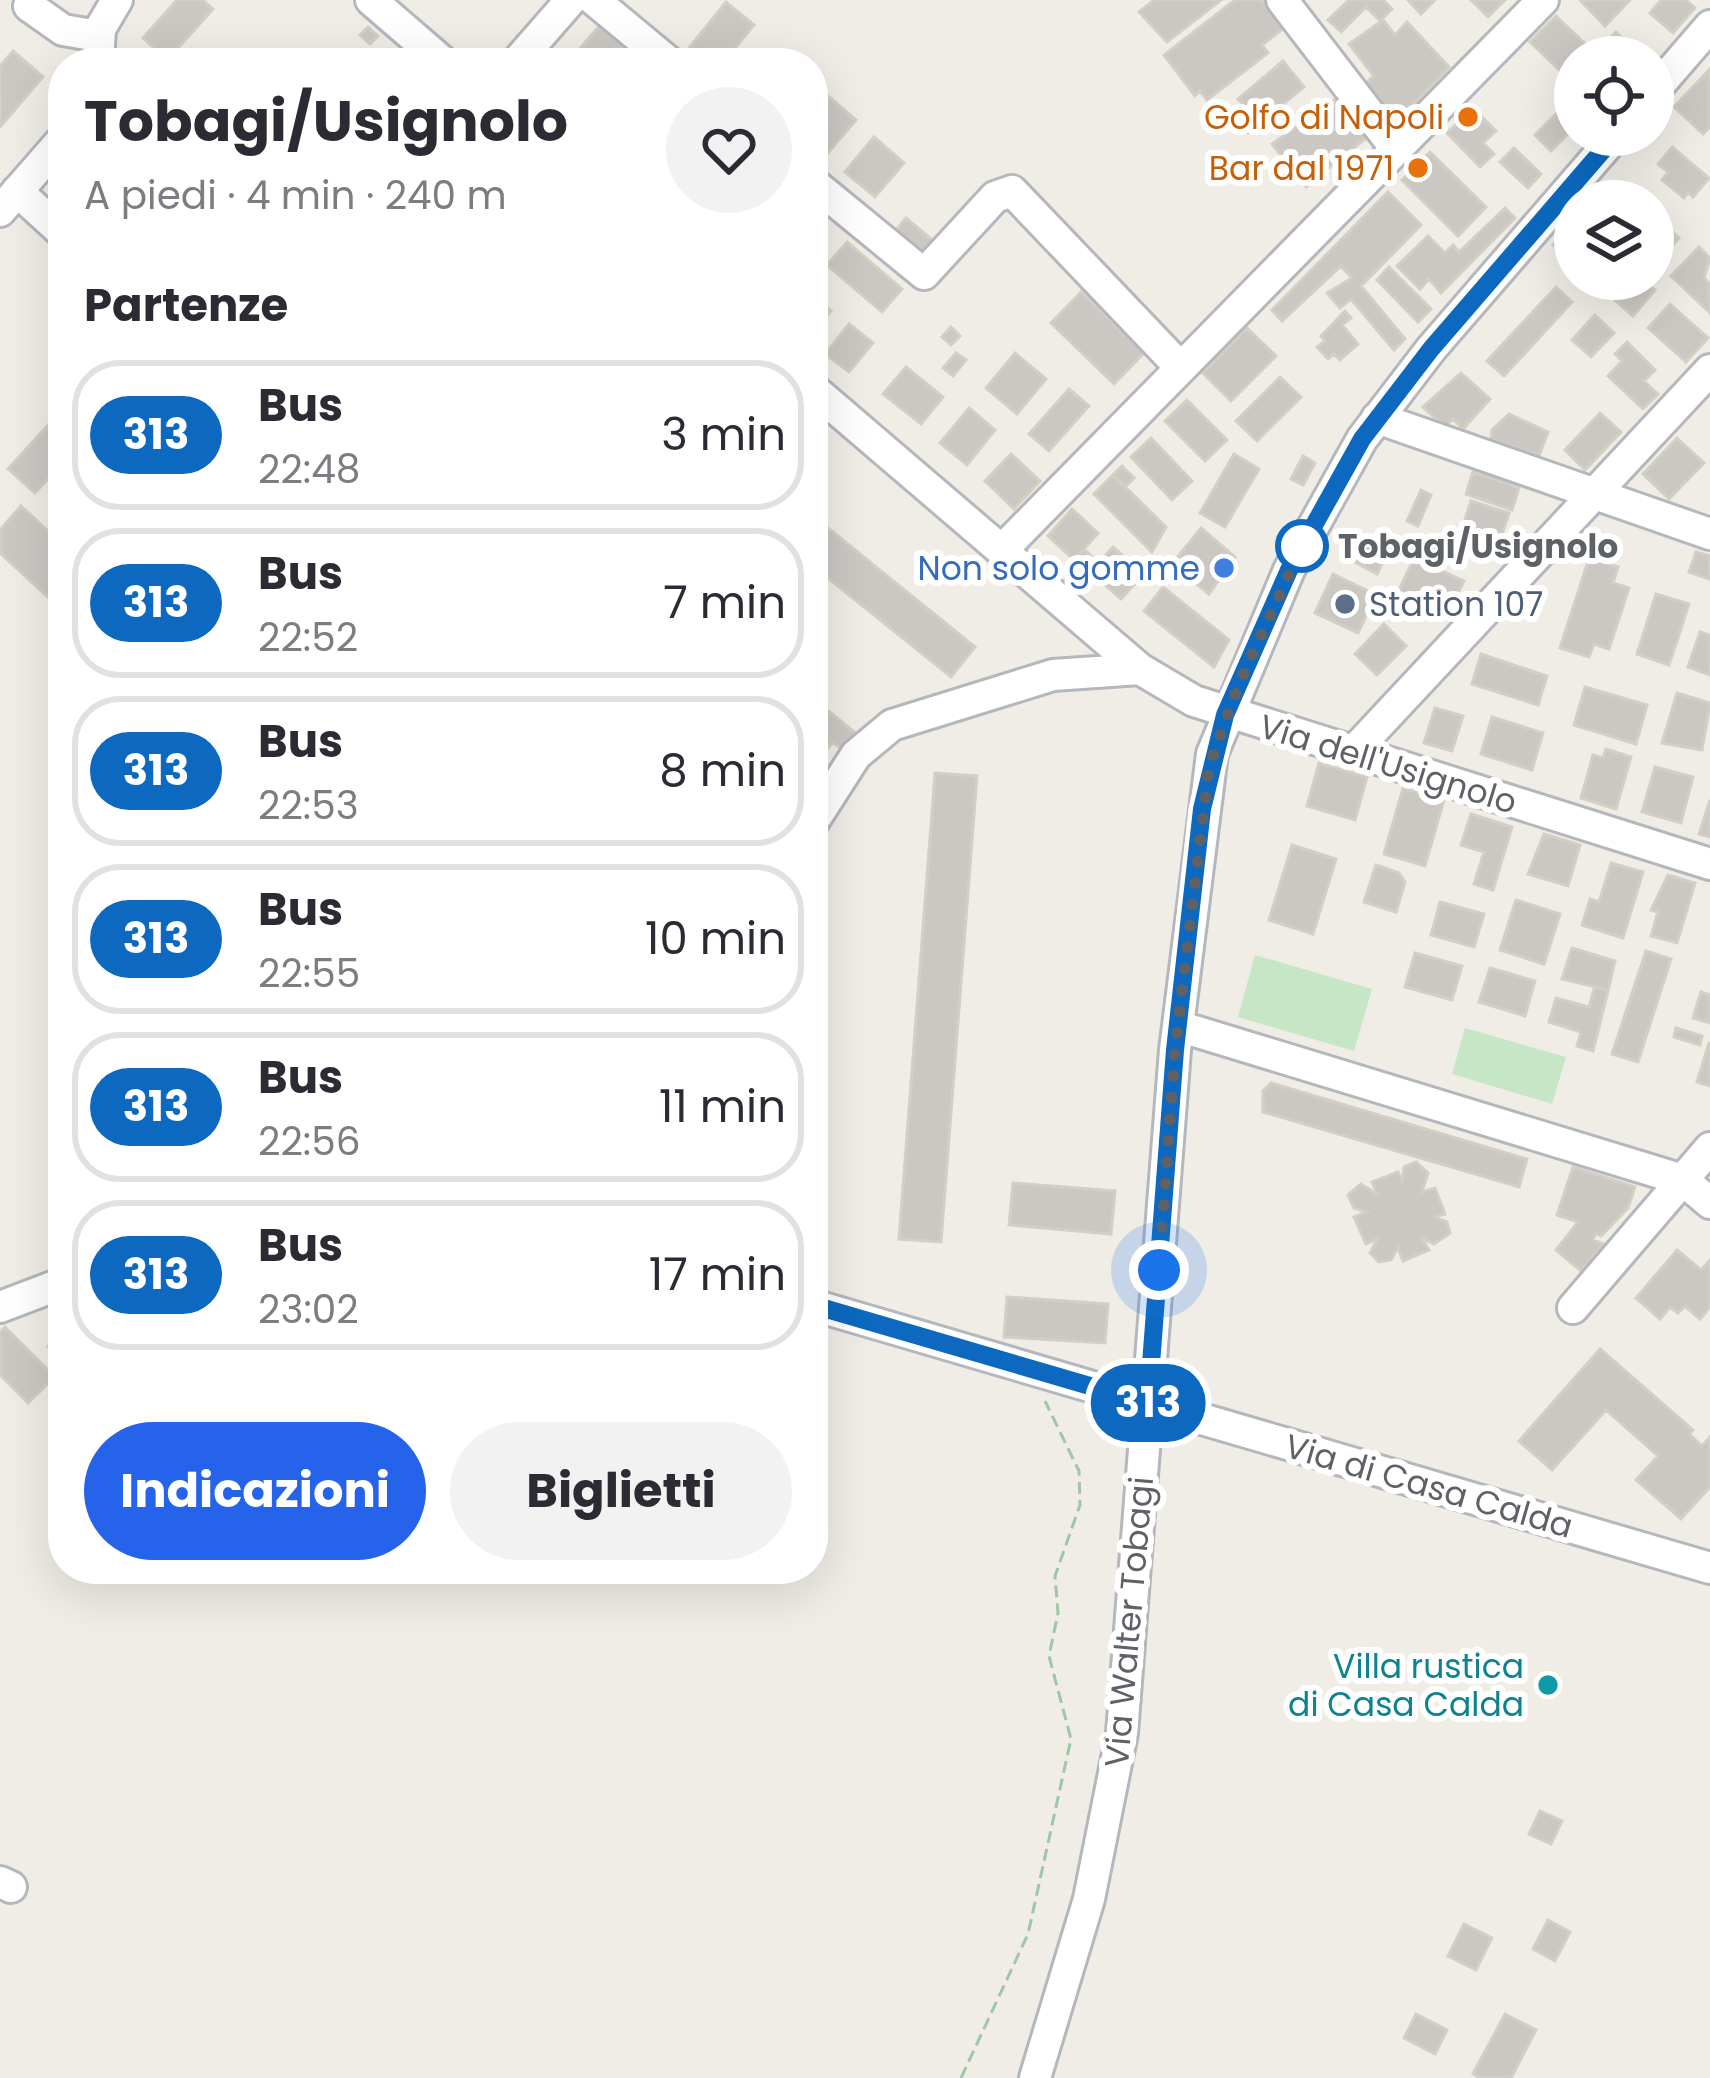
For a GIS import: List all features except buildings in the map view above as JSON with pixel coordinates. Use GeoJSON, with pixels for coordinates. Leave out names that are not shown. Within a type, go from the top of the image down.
{"type":"FeatureCollection","features":[{"type":"Feature","properties":{"kind":"street"},"geometry":{"type":"LineString","coordinates":[[99,48],[116,0]]}},
{"type":"Feature","properties":{"kind":"street"},"geometry":{"type":"LineString","coordinates":[[371,0],[427,48]]}},
{"type":"Feature","properties":{"kind":"street"},"geometry":{"type":"LineString","coordinates":[[529,48],[571,0]]}},
{"type":"Feature","properties":{"kind":"street"},"geometry":{"type":"LineString","coordinates":[[594,0],[652,48]]}},
{"type":"Feature","properties":{"kind":"street"},"geometry":{"type":"LineString","coordinates":[[1282,0],[1397,150]]}},
{"type":"Feature","properties":{"kind":"street"},"geometry":{"type":"LineString","coordinates":[[1002,550],[1543,0]]}},
{"type":"Feature","properties":{"kind":"street"},"geometry":{"type":"LineString","coordinates":[[29,6],[94,48]]}},
{"type":"Feature","properties":{"kind":"street"},"geometry":{"type":"LineString","coordinates":[[1674,68],[1710,26]]}},
{"type":"Feature","properties":{"kind":"street","name":"Via Walter Tobagi"},"geometry":{"type":"LineString","coordinates":[[1035,2078],[1081,1933],[1112,1791],[1132,1636],[1178,1026],[1202,809],[1225,715],[1289,570],[1377,418],[1598,156]]}},
{"type":"Feature","properties":{"kind":"street"},"geometry":{"type":"LineString","coordinates":[[48,157],[9,201],[48,224]]}},
{"type":"Feature","properties":{"kind":"street"},"geometry":{"type":"LineString","coordinates":[[828,195],[924,274],[995,197],[1012,191],[1180,368]]}},
{"type":"Feature","properties":{"kind":"street"},"geometry":{"type":"LineString","coordinates":[[1354,751],[1710,370]]}},
{"type":"Feature","properties":{"kind":"street","name":"Via dell'Usignolo"},"geometry":{"type":"LineString","coordinates":[[828,402],[1140,669],[1225,715],[1710,864]]}},
{"type":"Feature","properties":{"kind":"street"},"geometry":{"type":"LineString","coordinates":[[1377,418],[1710,534]]}},
{"type":"Feature","properties":{"kind":"street"},"geometry":{"type":"LineString","coordinates":[[828,799],[856,755],[892,725],[1053,675],[1140,669]]}},
{"type":"Feature","properties":{"kind":"street"},"geometry":{"type":"LineString","coordinates":[[1178,1026],[1683,1180],[1710,1203]]}},
{"type":"Feature","properties":{"kind":"street"},"geometry":{"type":"LineString","coordinates":[[1573,1307],[1710,1148]]}},
{"type":"Feature","properties":{"kind":"street"},"geometry":{"type":"LineString","coordinates":[[9,1295],[48,1286]]}},
{"type":"Feature","properties":{"kind":"street","name":"Via di Casa Calda"},"geometry":{"type":"LineString","coordinates":[[828,1309],[1710,1568]]}},
{"type":"Feature","properties":{"kind":"path"},"geometry":{"type":"LineString","coordinates":[[961,2078],[1028,1934],[1071,1739],[1049,1656],[1058,1613],[1055,1576],[1080,1504],[1079,1471],[1043,1397]]}},
{"type":"Feature","properties":{"kind":"green space"},"geometry":{"type":"Polygon","coordinates":[[[1255,955],[1372,989],[1354,1051],[1238,1017],[1255,955]]]}},
{"type":"Feature","properties":{"kind":"green space"},"geometry":{"type":"Polygon","coordinates":[[[1465,1028],[1566,1057],[1552,1104],[1452,1074],[1465,1028]]]}},
{"type":"Feature","properties":{"kind":"bus line","name":"313"},"geometry":{"type":"LineString","coordinates":[[828,1309],[1148,1403],[1175,1050],[1202,809],[1225,715],[1289,570],[1362,439],[1405,380],[1598,156]]}},
{"type":"Feature","properties":{"kind":"place","name":"Golfo di Napoli"},"geometry":{"type":"Point","coordinates":[1468,117]}},
{"type":"Feature","properties":{"kind":"place","name":"Bar dal 1971"},"geometry":{"type":"Point","coordinates":[1418,168]}},
{"type":"Feature","properties":{"kind":"place","name":"Tobagi/Usignolo"},"geometry":{"type":"Point","coordinates":[1302,546]}},
{"type":"Feature","properties":{"kind":"place","name":"Non solo gomme"},"geometry":{"type":"Point","coordinates":[1224,568]}},
{"type":"Feature","properties":{"kind":"place","name":"Station 107"},"geometry":{"type":"Point","coordinates":[1345,604]}},
{"type":"Feature","properties":{"kind":"place","name":"Villa rustica di Casa Calda"},"geometry":{"type":"Point","coordinates":[1548,1685]}},
{"type":"Feature","properties":{"kind":"route"},"geometry":{"type":"LineString","coordinates":[[1159,1270],[1175,1050],[1207,778],[1225,715],[1306,538],[1302,546]]}}]}
